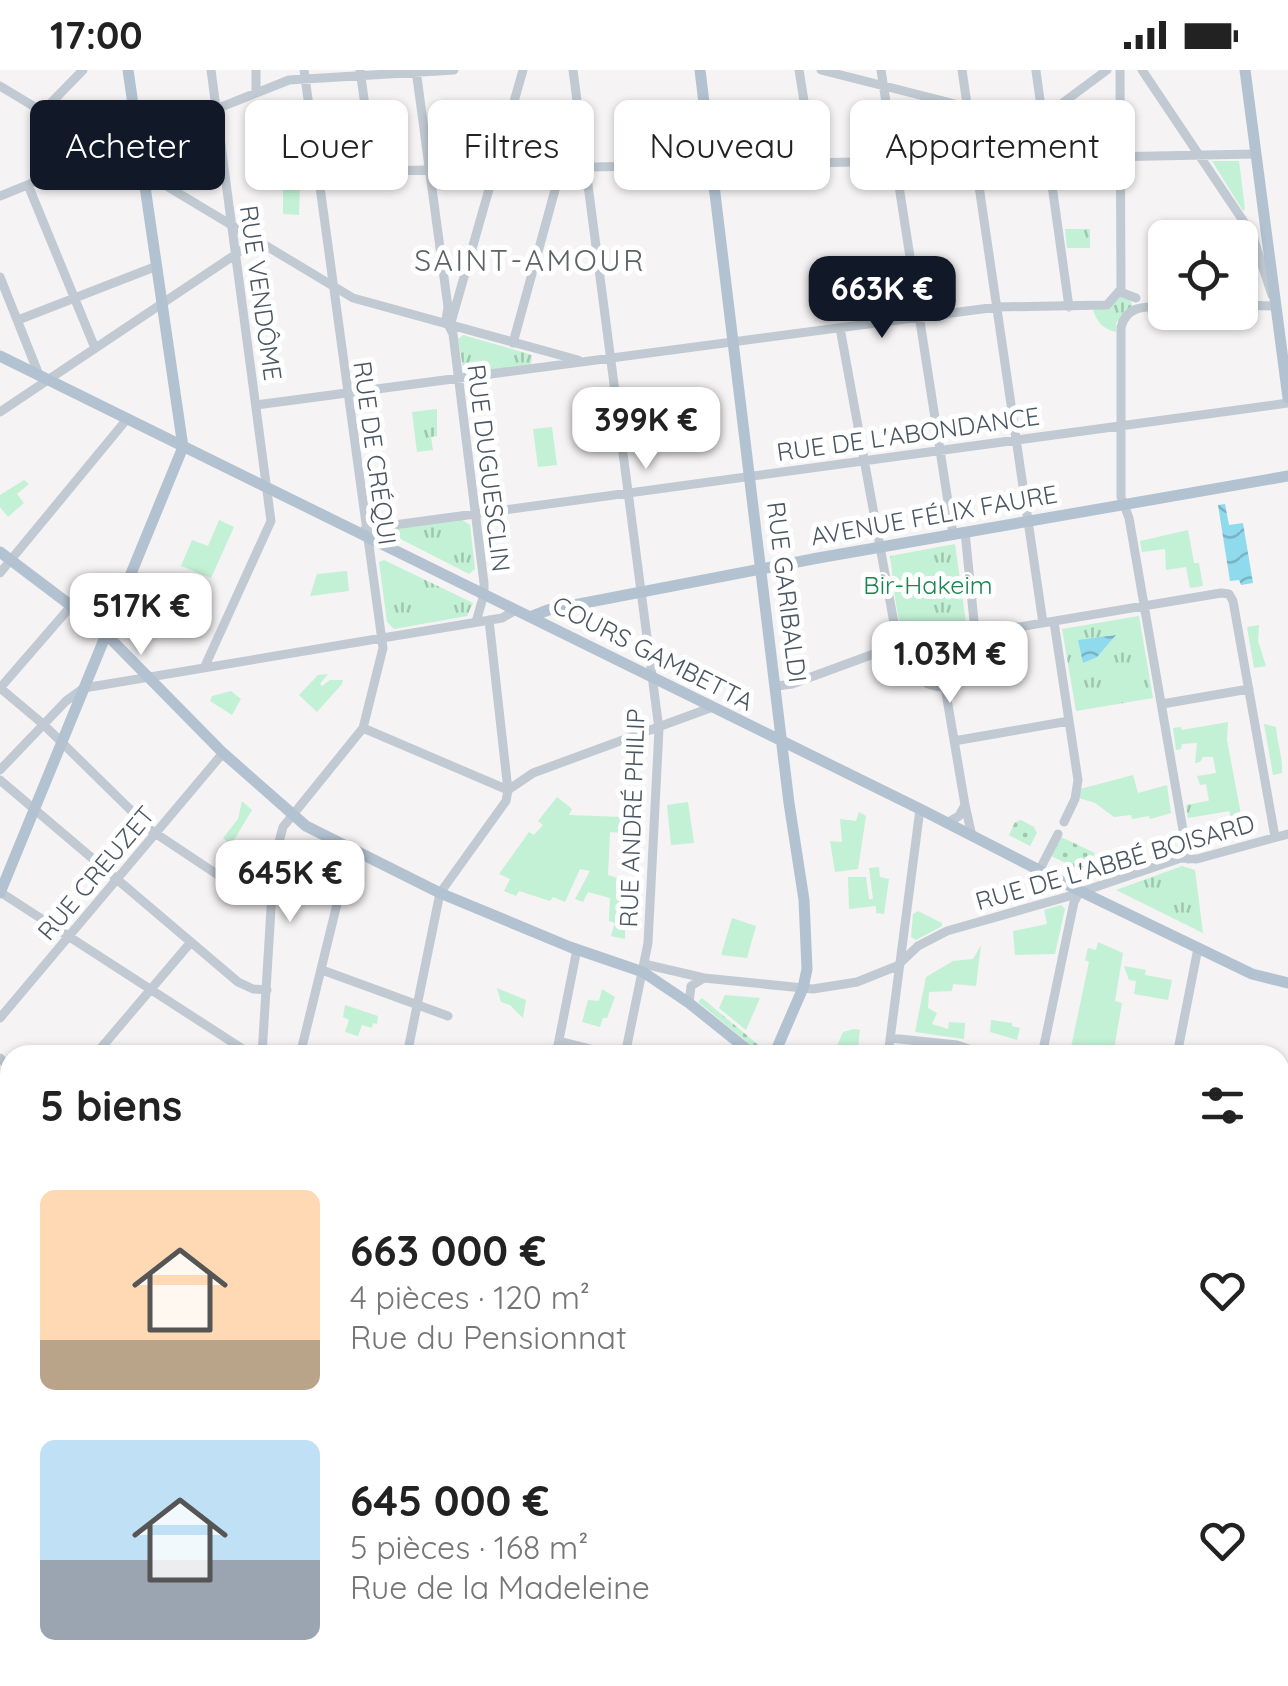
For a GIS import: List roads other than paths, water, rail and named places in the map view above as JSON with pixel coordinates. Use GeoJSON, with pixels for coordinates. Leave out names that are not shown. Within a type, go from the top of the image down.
{"type":"FeatureCollection","features":[{"type":"Feature","properties":{"kind":"main road"},"geometry":{"type":"LineString","coordinates":[[128,70],[132,100]]}},
{"type":"Feature","properties":{"kind":"main road","name":"RUE GARIBALDI"},"geometry":{"type":"LineString","coordinates":[[700,70],[702,100]]}},
{"type":"Feature","properties":{"kind":"main road"},"geometry":{"type":"LineString","coordinates":[[1245,70],[1250,154],[1288,401]]}},
{"type":"Feature","properties":{"kind":"main road"},"geometry":{"type":"LineString","coordinates":[[0,892],[183,447],[145,190]]}},
{"type":"Feature","properties":{"kind":"main road","name":"RUE GARIBALDI"},"geometry":{"type":"LineString","coordinates":[[711,190],[734,342],[797,872],[805,908],[807,968],[803,988],[778,1045]]}},
{"type":"Feature","properties":{"kind":"main road","name":"COURS GAMBETTA"},"geometry":{"type":"LineString","coordinates":[[0,356],[365,533],[1080,891],[1252,974],[1288,984]]}},
{"type":"Feature","properties":{"kind":"main road","name":"AVENUE FÉLIX FAURE"},"geometry":{"type":"LineString","coordinates":[[530,617],[642,591],[1288,476]]}},
{"type":"Feature","properties":{"kind":"main road"},"geometry":{"type":"LineString","coordinates":[[5,556],[106,634],[224,753],[291,814],[338,845],[440,893],[577,949],[644,968],[742,1045]]}},
{"type":"Feature","properties":{"kind":"street"},"geometry":{"type":"LineString","coordinates":[[54,100],[83,70]]}},
{"type":"Feature","properties":{"kind":"street","name":"RUE VENDÔME"},"geometry":{"type":"LineString","coordinates":[[211,70],[215,100]]}},
{"type":"Feature","properties":{"kind":"street"},"geometry":{"type":"LineString","coordinates":[[256,70],[256,92]]}},
{"type":"Feature","properties":{"kind":"street"},"geometry":{"type":"LineString","coordinates":[[225,104],[304,74],[454,70]]}},
{"type":"Feature","properties":{"kind":"street"},"geometry":{"type":"LineString","coordinates":[[515,100],[523,70]]}},
{"type":"Feature","properties":{"kind":"street","name":"RUE ANDRÉ PHILIP"},"geometry":{"type":"LineString","coordinates":[[573,70],[576,100]]}},
{"type":"Feature","properties":{"kind":"street"},"geometry":{"type":"LineString","coordinates":[[798,70],[810,163],[850,162]]}},
{"type":"Feature","properties":{"kind":"street"},"geometry":{"type":"LineString","coordinates":[[821,70],[940,100]]}},
{"type":"Feature","properties":{"kind":"street"},"geometry":{"type":"LineString","coordinates":[[881,70],[886,100]]}},
{"type":"Feature","properties":{"kind":"street"},"geometry":{"type":"LineString","coordinates":[[962,70],[967,100]]}},
{"type":"Feature","properties":{"kind":"street"},"geometry":{"type":"LineString","coordinates":[[1067,100],[1107,70]]}},
{"type":"Feature","properties":{"kind":"street"},"geometry":{"type":"LineString","coordinates":[[1120,70],[1120,100]]}},
{"type":"Feature","properties":{"kind":"street"},"geometry":{"type":"LineString","coordinates":[[1142,70],[1252,234],[1271,303],[1258,304]]}},
{"type":"Feature","properties":{"kind":"street","name":"RUE DUGUESCLIN"},"geometry":{"type":"LineString","coordinates":[[417,71],[428,162]]}},
{"type":"Feature","properties":{"kind":"street"},"geometry":{"type":"LineString","coordinates":[[1036,71],[1040,100]]}},
{"type":"Feature","properties":{"kind":"street"},"geometry":{"type":"LineString","coordinates":[[360,72],[364,100]]}},
{"type":"Feature","properties":{"kind":"street","name":"RUE DE CRÉQUI"},"geometry":{"type":"LineString","coordinates":[[304,74],[307,100]]}},
{"type":"Feature","properties":{"kind":"street"},"geometry":{"type":"LineString","coordinates":[[0,86],[30,103]]}},
{"type":"Feature","properties":{"kind":"street"},"geometry":{"type":"LineString","coordinates":[[1135,156],[1250,154]]}},
{"type":"Feature","properties":{"kind":"street","name":"RUE VENDÔME"},"geometry":{"type":"LineString","coordinates":[[205,666],[270,521],[225,178]]}},
{"type":"Feature","properties":{"kind":"street"},"geometry":{"type":"LineString","coordinates":[[0,196],[28,185],[95,348]]}},
{"type":"Feature","properties":{"kind":"street"},"geometry":{"type":"LineString","coordinates":[[171,190],[353,298],[564,360],[586,362],[997,307],[1102,307],[1112,303],[1120,291],[1120,190]]}},
{"type":"Feature","properties":{"kind":"street","name":"RUE DE CRÉQUI"},"geometry":{"type":"LineString","coordinates":[[263,1045],[268,897],[274,860],[291,814],[363,728],[382,652],[319,190]]}},
{"type":"Feature","properties":{"kind":"street","name":"RUE DUGUESCLIN"},"geometry":{"type":"LineString","coordinates":[[432,190],[484,594],[476,622]]}},
{"type":"Feature","properties":{"kind":"street"},"geometry":{"type":"LineString","coordinates":[[446,323],[489,190]]}},
{"type":"Feature","properties":{"kind":"street"},"geometry":{"type":"LineString","coordinates":[[513,343],[555,190]]}},
{"type":"Feature","properties":{"kind":"street","name":"RUE ANDRÉ PHILIP"},"geometry":{"type":"LineString","coordinates":[[587,190],[659,729],[648,942],[627,1045]]}},
{"type":"Feature","properties":{"kind":"street"},"geometry":{"type":"LineString","coordinates":[[840,328],[898,646],[913,676],[927,685],[945,687],[962,679],[972,666],[977,634],[941,450],[900,190]]}},
{"type":"Feature","properties":{"kind":"street"},"geometry":{"type":"LineString","coordinates":[[980,190],[1028,521],[1078,780],[1076,799],[1064,822]]}},
{"type":"Feature","properties":{"kind":"street"},"geometry":{"type":"LineString","coordinates":[[1054,190],[1069,307]]}},
{"type":"Feature","properties":{"kind":"street"},"geometry":{"type":"LineString","coordinates":[[0,412],[44,377],[95,348],[257,240]]}},
{"type":"Feature","properties":{"kind":"street"},"geometry":{"type":"LineString","coordinates":[[18,320],[157,266]]}},
{"type":"Feature","properties":{"kind":"street"},"geometry":{"type":"LineString","coordinates":[[0,277],[44,377]]}},
{"type":"Feature","properties":{"kind":"street"},"geometry":{"type":"LineString","coordinates":[[1120,291],[1136,298]]}},
{"type":"Feature","properties":{"kind":"street"},"geometry":{"type":"LineString","coordinates":[[1148,307],[1130,312],[1122,320],[1120,334],[1122,505],[1129,518],[1188,858]]}},
{"type":"Feature","properties":{"kind":"street"},"geometry":{"type":"LineString","coordinates":[[256,405],[458,379],[564,360]]}},
{"type":"Feature","properties":{"kind":"street","name":"RUE DE L'ABONDANCE"},"geometry":{"type":"LineString","coordinates":[[365,533],[475,514],[1288,401]]}},
{"type":"Feature","properties":{"kind":"street"},"geometry":{"type":"LineString","coordinates":[[0,573],[5,556],[127,419]]}},
{"type":"Feature","properties":{"kind":"street"},"geometry":{"type":"LineString","coordinates":[[243,476],[264,462]]}},
{"type":"Feature","properties":{"kind":"street"},"geometry":{"type":"LineString","coordinates":[[977,634],[1226,593],[1233,601],[1275,837]]}},
{"type":"Feature","properties":{"kind":"street"},"geometry":{"type":"LineString","coordinates":[[72,604],[0,688],[43,724],[156,834],[248,895]]}},
{"type":"Feature","properties":{"kind":"street"},"geometry":{"type":"LineString","coordinates":[[0,770],[84,688],[502,618],[516,610]]}},
{"type":"Feature","properties":{"kind":"street"},"geometry":{"type":"LineString","coordinates":[[409,1045],[440,893],[506,801],[508,790],[489,620]]}},
{"type":"Feature","properties":{"kind":"street"},"geometry":{"type":"LineString","coordinates":[[777,686],[898,646]]}},
{"type":"Feature","properties":{"kind":"street"},"geometry":{"type":"LineString","coordinates":[[945,687],[972,836]]}},
{"type":"Feature","properties":{"kind":"street"},"geometry":{"type":"LineString","coordinates":[[1162,704],[1249,689]]}},
{"type":"Feature","properties":{"kind":"street"},"geometry":{"type":"LineString","coordinates":[[508,790],[533,773],[710,708]]}},
{"type":"Feature","properties":{"kind":"street"},"geometry":{"type":"LineString","coordinates":[[954,741],[1069,721]]}},
{"type":"Feature","properties":{"kind":"street"},"geometry":{"type":"LineString","coordinates":[[363,728],[508,790]]}},
{"type":"Feature","properties":{"kind":"street","name":"RUE CREUZET"},"geometry":{"type":"LineString","coordinates":[[0,1018],[224,753]]}},
{"type":"Feature","properties":{"kind":"street"},"geometry":{"type":"LineString","coordinates":[[0,780],[238,982],[253,990],[267,990]]}},
{"type":"Feature","properties":{"kind":"street"},"geometry":{"type":"LineString","coordinates":[[947,823],[959,816],[965,805]]}},
{"type":"Feature","properties":{"kind":"street"},"geometry":{"type":"LineString","coordinates":[[889,1045],[920,809]]}},
{"type":"Feature","properties":{"kind":"street"},"geometry":{"type":"LineString","coordinates":[[1039,871],[1058,834]]}},
{"type":"Feature","properties":{"kind":"street","name":"RUE DE L'ABBÉ BOISARD"},"geometry":{"type":"LineString","coordinates":[[644,968],[803,988],[857,982],[900,963],[918,946],[947,931],[1188,858],[1197,859],[1288,834]]}},
{"type":"Feature","properties":{"kind":"street"},"geometry":{"type":"LineString","coordinates":[[303,1045],[336,904],[338,845]]}},
{"type":"Feature","properties":{"kind":"street"},"geometry":{"type":"LineString","coordinates":[[1044,1045],[1074,902],[1080,891]]}},
{"type":"Feature","properties":{"kind":"street"},"geometry":{"type":"LineString","coordinates":[[0,892],[237,1045]]}},
{"type":"Feature","properties":{"kind":"street"},"geometry":{"type":"LineString","coordinates":[[103,1045],[191,942]]}},
{"type":"Feature","properties":{"kind":"street"},"geometry":{"type":"LineString","coordinates":[[1178,1045],[1198,948]]}},
{"type":"Feature","properties":{"kind":"street"},"geometry":{"type":"LineString","coordinates":[[558,1045],[577,949]]}},
{"type":"Feature","properties":{"kind":"street"},"geometry":{"type":"LineString","coordinates":[[322,970],[448,1016]]}},
{"type":"Feature","properties":{"kind":"street"},"geometry":{"type":"LineString","coordinates":[[689,1002],[691,986],[704,978]]}},
{"type":"Feature","properties":{"kind":"street"},"geometry":{"type":"LineString","coordinates":[[890,1038],[957,1045]]}},
{"type":"Feature","properties":{"kind":"street"},"geometry":{"type":"LineString","coordinates":[[559,1041],[575,1045]]}},
{"type":"Feature","properties":{"kind":"water"},"geometry":{"type":"Polygon","coordinates":[[[1225,504],[1229,525],[1243,523],[1253,583],[1241,585],[1239,580],[1230,581],[1218,505],[1225,504]]]}},
{"type":"Feature","properties":{"kind":"water"},"geometry":{"type":"Polygon","coordinates":[[[1116,635],[1097,657],[1083,663],[1078,640],[1116,635]]]}},
{"type":"Feature","properties":{"kind":"tunnel"},"geometry":{"type":"LineString","coordinates":[[248,895],[264,897]]}},
{"type":"Feature","properties":{"kind":"district","name":"SAINT-AMOUR"},"geometry":{"type":"Point","coordinates":[530,261]}},
{"type":"Feature","properties":{"kind":"park label","name":"Bir-Hakeim"},"geometry":{"type":"Point","coordinates":[928,585]}}]}
